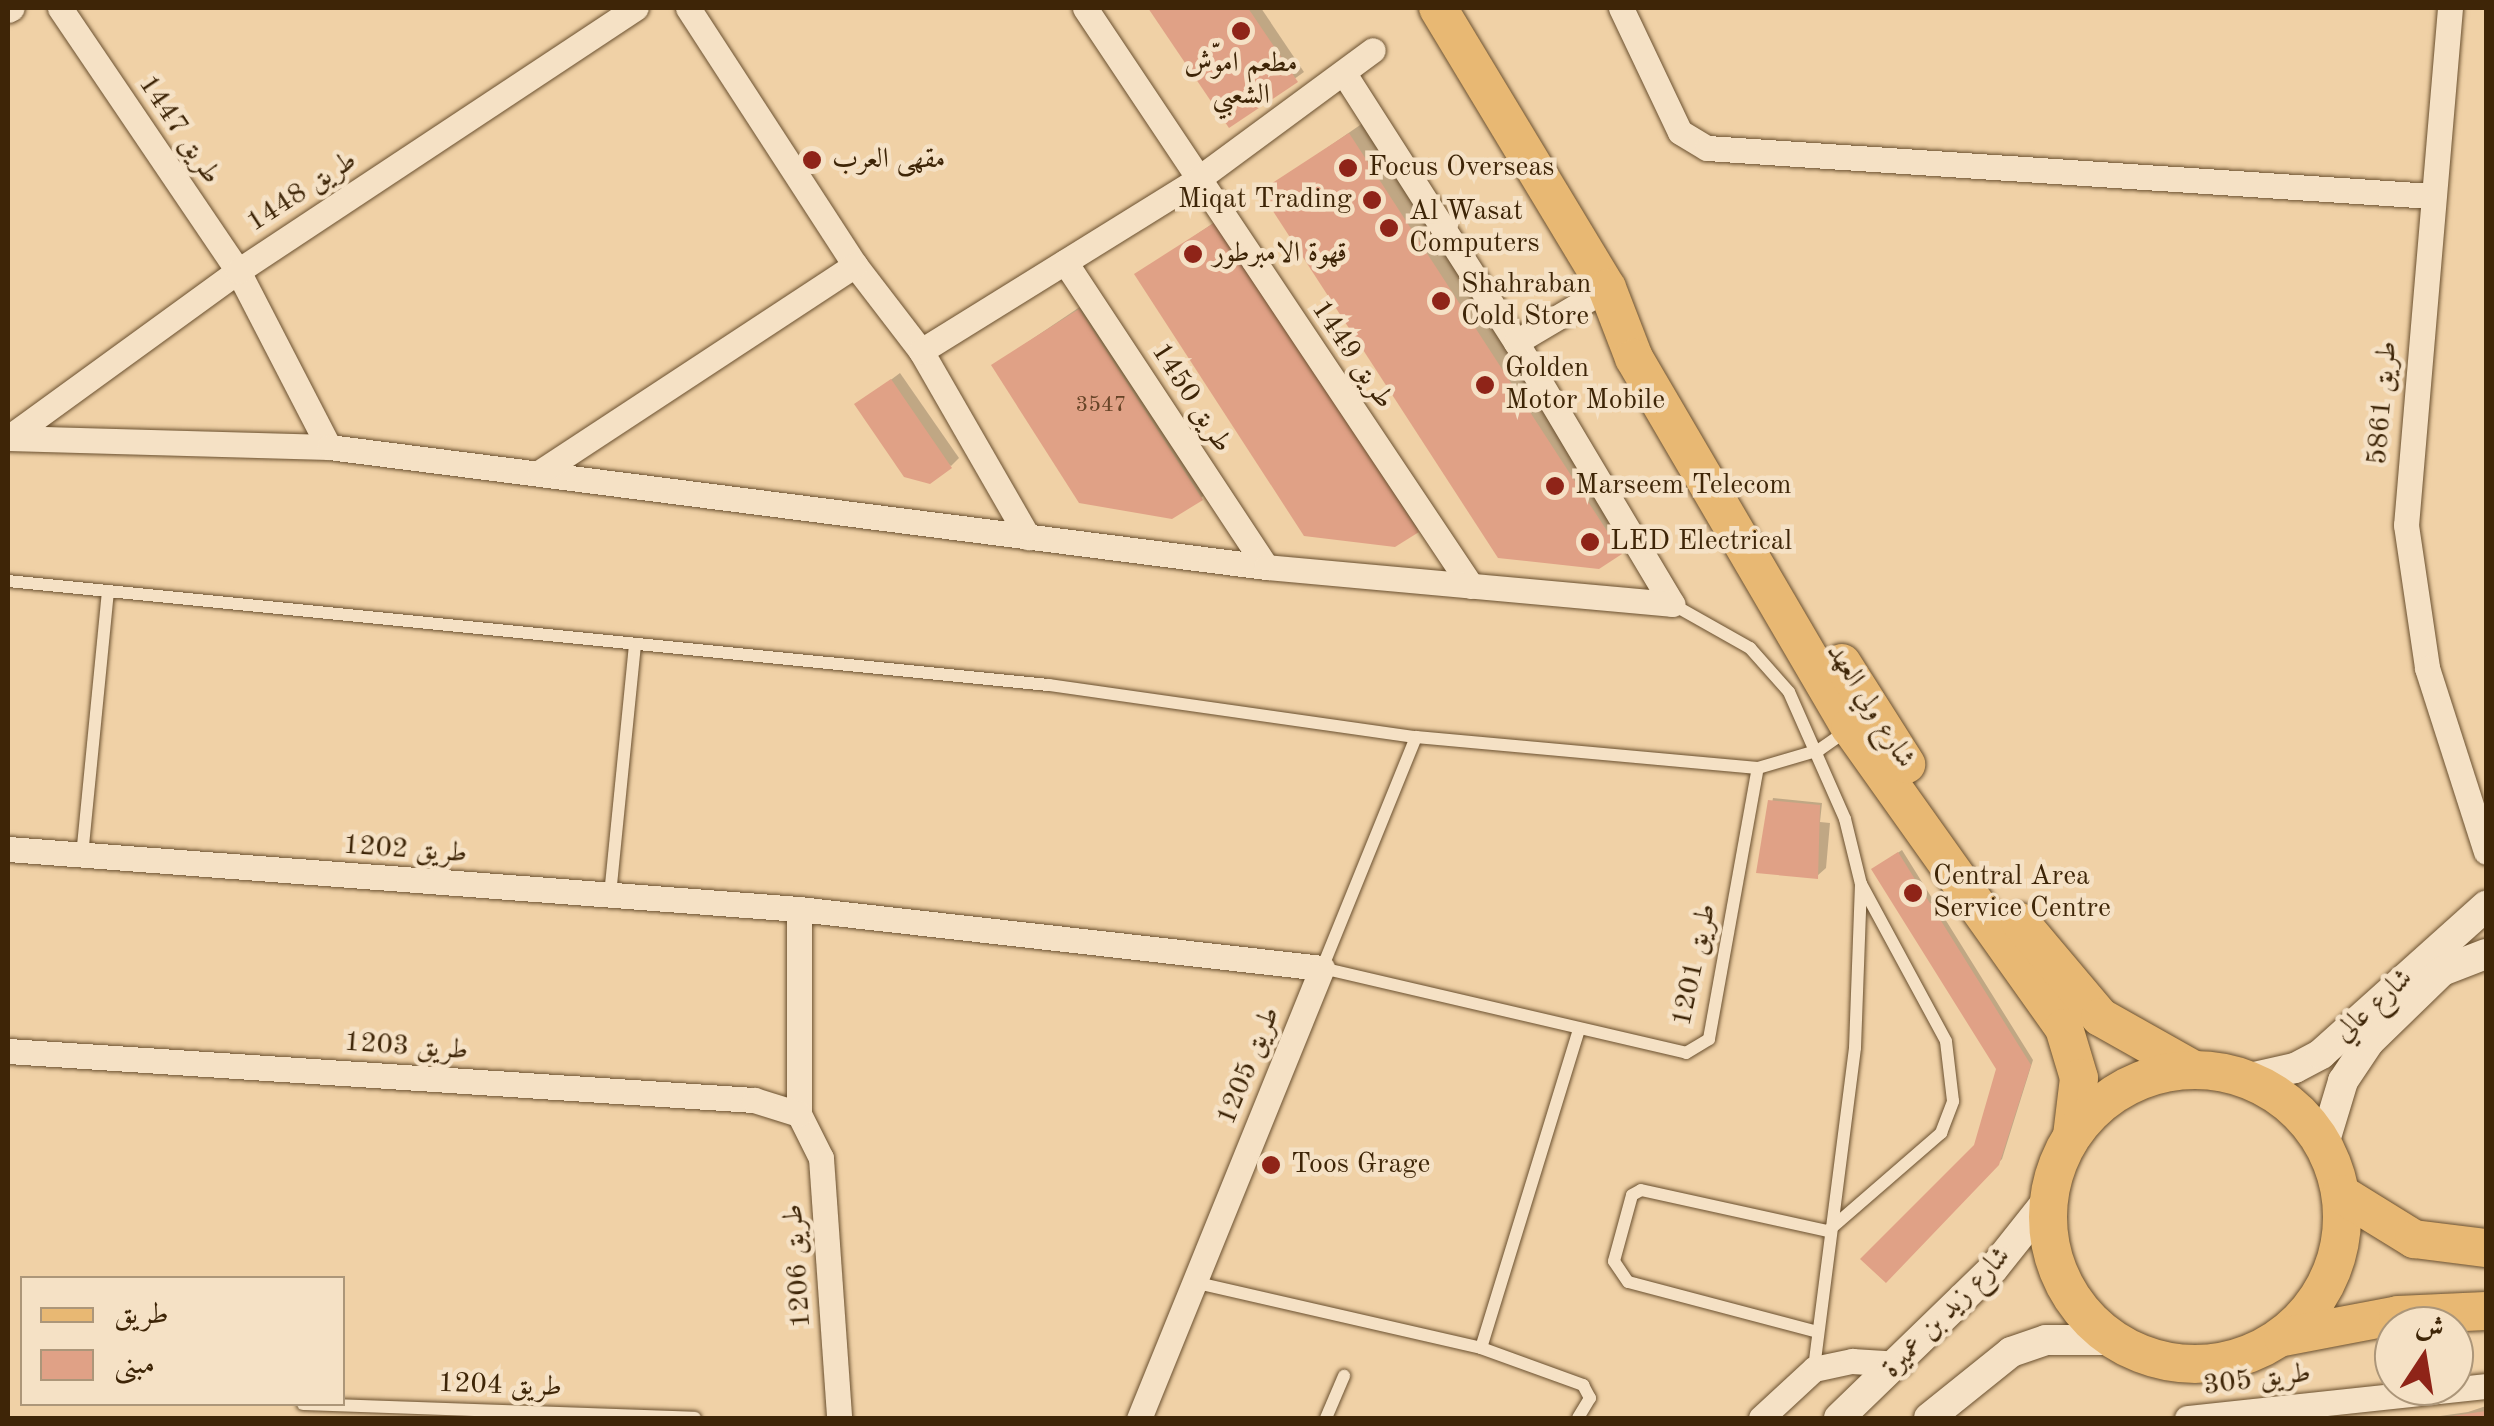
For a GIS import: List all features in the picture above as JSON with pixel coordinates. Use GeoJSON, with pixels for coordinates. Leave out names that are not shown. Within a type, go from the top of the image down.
{"type":"FeatureCollection","features":[{"type":"Feature","properties":{"kind":"main road","name":"شارع ولي العهد"},"geometry":{"type":"LineString","coordinates":[[1438,8],[1607,288],[1658,353],[1859,692],[1948,828],[2074,993],[2129,1038],[2194,1070]]}},
{"type":"Feature","properties":{"kind":"main road","name":"شارع ولي العهد"},"geometry":{"type":"LineString","coordinates":[[1607,288],[1634,358],[1850,728],[2064,1028],[2079,1078],[2072,1136]]}},
{"type":"Feature","properties":{"kind":"main road"},"geometry":{"type":"LineString","coordinates":[[2194,1070],[2246,1079],[2291,1104],[2324,1144],[2342,1194],[2342,1234],[2333,1274],[2312,1308],[2283,1336],[2243,1357],[2198,1365],[2153,1359],[2112,1340],[2082,1313],[2060,1279],[2048,1240],[2047,1200],[2072,1136],[2115,1093],[2152,1076],[2194,1070]]}},
{"type":"Feature","properties":{"kind":"main road"},"geometry":{"type":"LineString","coordinates":[[2342,1194],[2414,1239],[2486,1248]]}},
{"type":"Feature","properties":{"kind":"main road"},"geometry":{"type":"LineString","coordinates":[[2283,1336],[2398,1315],[2485,1313]]}},
{"type":"Feature","properties":{"kind":"street","name":"طريق 1447"},"geometry":{"type":"LineString","coordinates":[[60,8],[238,271],[329,447]]}},
{"type":"Feature","properties":{"kind":"street","name":"طريق 1448"},"geometry":{"type":"LineString","coordinates":[[8,438],[238,271],[636,8]]}},
{"type":"Feature","properties":{"kind":"street"},"geometry":{"type":"LineString","coordinates":[[688,8],[855,265],[921,351],[1028,537]]}},
{"type":"Feature","properties":{"kind":"street","name":"طريق 1449"},"geometry":{"type":"LineString","coordinates":[[1085,8],[1471,586]]}},
{"type":"Feature","properties":{"kind":"street"},"geometry":{"type":"LineString","coordinates":[[1621,8],[1680,132],[1707,148],[2432,196]]}},
{"type":"Feature","properties":{"kind":"street","name":"طريق 5861"},"geometry":{"type":"LineString","coordinates":[[2450,8],[2406,477],[2409,573],[2426,668],[2480,806],[2486,852]]}},
{"type":"Feature","properties":{"kind":"street"},"geometry":{"type":"LineString","coordinates":[[921,351],[1198,179],[1373,50]]}},
{"type":"Feature","properties":{"kind":"street"},"geometry":{"type":"LineString","coordinates":[[1344,75],[1516,342],[1672,604]]}},
{"type":"Feature","properties":{"kind":"street","name":"طريق 1450"},"geometry":{"type":"LineString","coordinates":[[1065,262],[1266,566]]}},
{"type":"Feature","properties":{"kind":"street"},"geometry":{"type":"LineString","coordinates":[[540,472],[855,265]]}},
{"type":"Feature","properties":{"kind":"street"},"geometry":{"type":"LineString","coordinates":[[1516,342],[1607,288]]}},
{"type":"Feature","properties":{"kind":"street"},"geometry":{"type":"LineString","coordinates":[[8,438],[329,447],[1266,566],[1672,604]]}},
{"type":"Feature","properties":{"kind":"street","name":"طريق 1202"},"geometry":{"type":"LineString","coordinates":[[8,849],[798,909],[1322,968]]}},
{"type":"Feature","properties":{"kind":"street","name":"شارع عالي"},"geometry":{"type":"LineString","coordinates":[[2324,1144],[2343,1081],[2369,1042],[2419,977],[2486,906]]}},
{"type":"Feature","properties":{"kind":"street"},"geometry":{"type":"LineString","coordinates":[[798,909],[799,1114]]}},
{"type":"Feature","properties":{"kind":"street","name":"شارع عالي"},"geometry":{"type":"LineString","coordinates":[[2246,1079],[2295,1068],[2320,1054],[2419,977],[2486,954]]}},
{"type":"Feature","properties":{"kind":"street","name":"طريق 1205"},"geometry":{"type":"LineString","coordinates":[[1139,1418],[1322,968]]}},
{"type":"Feature","properties":{"kind":"street","name":"طريق 1203"},"geometry":{"type":"LineString","coordinates":[[8,1051],[754,1100],[799,1114]]}},
{"type":"Feature","properties":{"kind":"street","name":"طريق 1206"},"geometry":{"type":"LineString","coordinates":[[799,1114],[821,1158],[839,1418]]}},
{"type":"Feature","properties":{"kind":"street","name":"شارع زيد بن عميرة"},"geometry":{"type":"LineString","coordinates":[[1838,1418],[1900,1364],[1993,1269],[2047,1200]]}},
{"type":"Feature","properties":{"kind":"street"},"geometry":{"type":"LineString","coordinates":[[1929,1418],[2011,1352],[2046,1340],[2112,1340]]}},
{"type":"Feature","properties":{"kind":"street"},"geometry":{"type":"LineString","coordinates":[[1761,1418],[1814,1369],[1852,1361],[1900,1364]]}},
{"type":"Feature","properties":{"kind":"street","name":"طريق 305"},"geometry":{"type":"LineString","coordinates":[[2187,1418],[2334,1410],[2486,1386]]}},
{"type":"Feature","properties":{"kind":"lane"},"geometry":{"type":"LineString","coordinates":[[8,581],[1049,685],[1416,738],[1758,768],[1819,750],[1850,728]]}},
{"type":"Feature","properties":{"kind":"lane"},"geometry":{"type":"LineString","coordinates":[[82,856],[108,591]]}},
{"type":"Feature","properties":{"kind":"lane"},"geometry":{"type":"LineString","coordinates":[[1672,604],[1750,648],[1789,692],[1819,750],[1861,884],[1946,1041],[1953,1101],[1941,1133],[1828,1231]]}},
{"type":"Feature","properties":{"kind":"lane"},"geometry":{"type":"LineString","coordinates":[[610,895],[635,644]]}},
{"type":"Feature","properties":{"kind":"lane","name":"طريق 1205"},"geometry":{"type":"LineString","coordinates":[[1322,968],[1416,738]]}},
{"type":"Feature","properties":{"kind":"lane","name":"طريق 1201"},"geometry":{"type":"LineString","coordinates":[[1322,968],[1686,1053],[1709,1038],[1758,768]]}},
{"type":"Feature","properties":{"kind":"lane"},"geometry":{"type":"LineString","coordinates":[[1814,1369],[1814,1331],[1856,1048],[1861,884]]}},
{"type":"Feature","properties":{"kind":"lane"},"geometry":{"type":"LineString","coordinates":[[1481,1348],[1579,1030]]}},
{"type":"Feature","properties":{"kind":"lane"},"geometry":{"type":"LineString","coordinates":[[1814,1331],[1628,1282],[1614,1261],[1632,1195],[1641,1190],[1828,1231]]}},
{"type":"Feature","properties":{"kind":"lane"},"geometry":{"type":"LineString","coordinates":[[1194,1282],[1481,1348],[1582,1385],[1590,1398],[1578,1418]]}},
{"type":"Feature","properties":{"kind":"lane"},"geometry":{"type":"LineString","coordinates":[[1326,1418],[1344,1376]]}},
{"type":"Feature","properties":{"kind":"lane","name":"طريق 1204"},"geometry":{"type":"LineString","coordinates":[[345,1406],[695,1418]]}},
{"type":"Feature","properties":{"kind":"building"},"geometry":{"type":"Polygon","coordinates":[[[1148,8],[1248,8],[1298,82],[1229,128],[1148,8]]]}},
{"type":"Feature","properties":{"kind":"building"},"geometry":{"type":"Polygon","coordinates":[[[1349,133],[1622,554],[1599,569],[1498,558],[1260,191],[1349,133]]]}},
{"type":"Feature","properties":{"kind":"building"},"geometry":{"type":"Polygon","coordinates":[[[1217,221],[1419,532],[1395,547],[1304,536],[1134,274],[1217,221]]]}},
{"type":"Feature","properties":{"kind":"building"},"geometry":{"type":"Polygon","coordinates":[[[1079,309],[1203,500],[1172,519],[1079,503],[991,365],[1079,309]]]}},
{"type":"Feature","properties":{"kind":"building"},"geometry":{"type":"Polygon","coordinates":[[[891,379],[952,468],[930,484],[904,477],[854,404],[891,379]]]}},
{"type":"Feature","properties":{"kind":"building"},"geometry":{"type":"Polygon","coordinates":[[[1768,800],[1820,805],[1818,879],[1756,873],[1768,800]]]}},
{"type":"Feature","properties":{"kind":"building"},"geometry":{"type":"Polygon","coordinates":[[[1898,852],[2031,1065],[1999,1165],[1886,1283],[1860,1259],[1974,1145],[1996,1069],[1871,869],[1898,852]]]}},
{"type":"Feature","properties":{"kind":"building"},"geometry":{"type":"Polygon","coordinates":[[[2486,1411],[2486,1418],[2452,1418],[2452,1416],[2486,1411]]]}},
{"type":"Feature","properties":{"kind":"place","name":"مطعم اموّش الشعبي"},"geometry":{"type":"Point","coordinates":[1241,31]}},
{"type":"Feature","properties":{"kind":"place","name":"مقهى العرب"},"geometry":{"type":"Point","coordinates":[812,160]}},
{"type":"Feature","properties":{"kind":"place","name":"Focus Overseas"},"geometry":{"type":"Point","coordinates":[1348,168]}},
{"type":"Feature","properties":{"kind":"place","name":"Miqat Trading"},"geometry":{"type":"Point","coordinates":[1372,200]}},
{"type":"Feature","properties":{"kind":"place","name":"Al Wasat Computers"},"geometry":{"type":"Point","coordinates":[1389,228]}},
{"type":"Feature","properties":{"kind":"place","name":"قهوة الامبرطور"},"geometry":{"type":"Point","coordinates":[1193,254]}},
{"type":"Feature","properties":{"kind":"place","name":"Shahraban Cold Store"},"geometry":{"type":"Point","coordinates":[1441,301]}},
{"type":"Feature","properties":{"kind":"place","name":"Golden Motor Mobile"},"geometry":{"type":"Point","coordinates":[1485,385]}},
{"type":"Feature","properties":{"kind":"place","name":"Marseem Telecom"},"geometry":{"type":"Point","coordinates":[1555,486]}},
{"type":"Feature","properties":{"kind":"place","name":"LED Electrical"},"geometry":{"type":"Point","coordinates":[1590,542]}},
{"type":"Feature","properties":{"kind":"place","name":"Central Area Service Centre"},"geometry":{"type":"Point","coordinates":[1913,893]}},
{"type":"Feature","properties":{"kind":"place","name":"Toos Grage"},"geometry":{"type":"Point","coordinates":[1271,1165]}}]}
